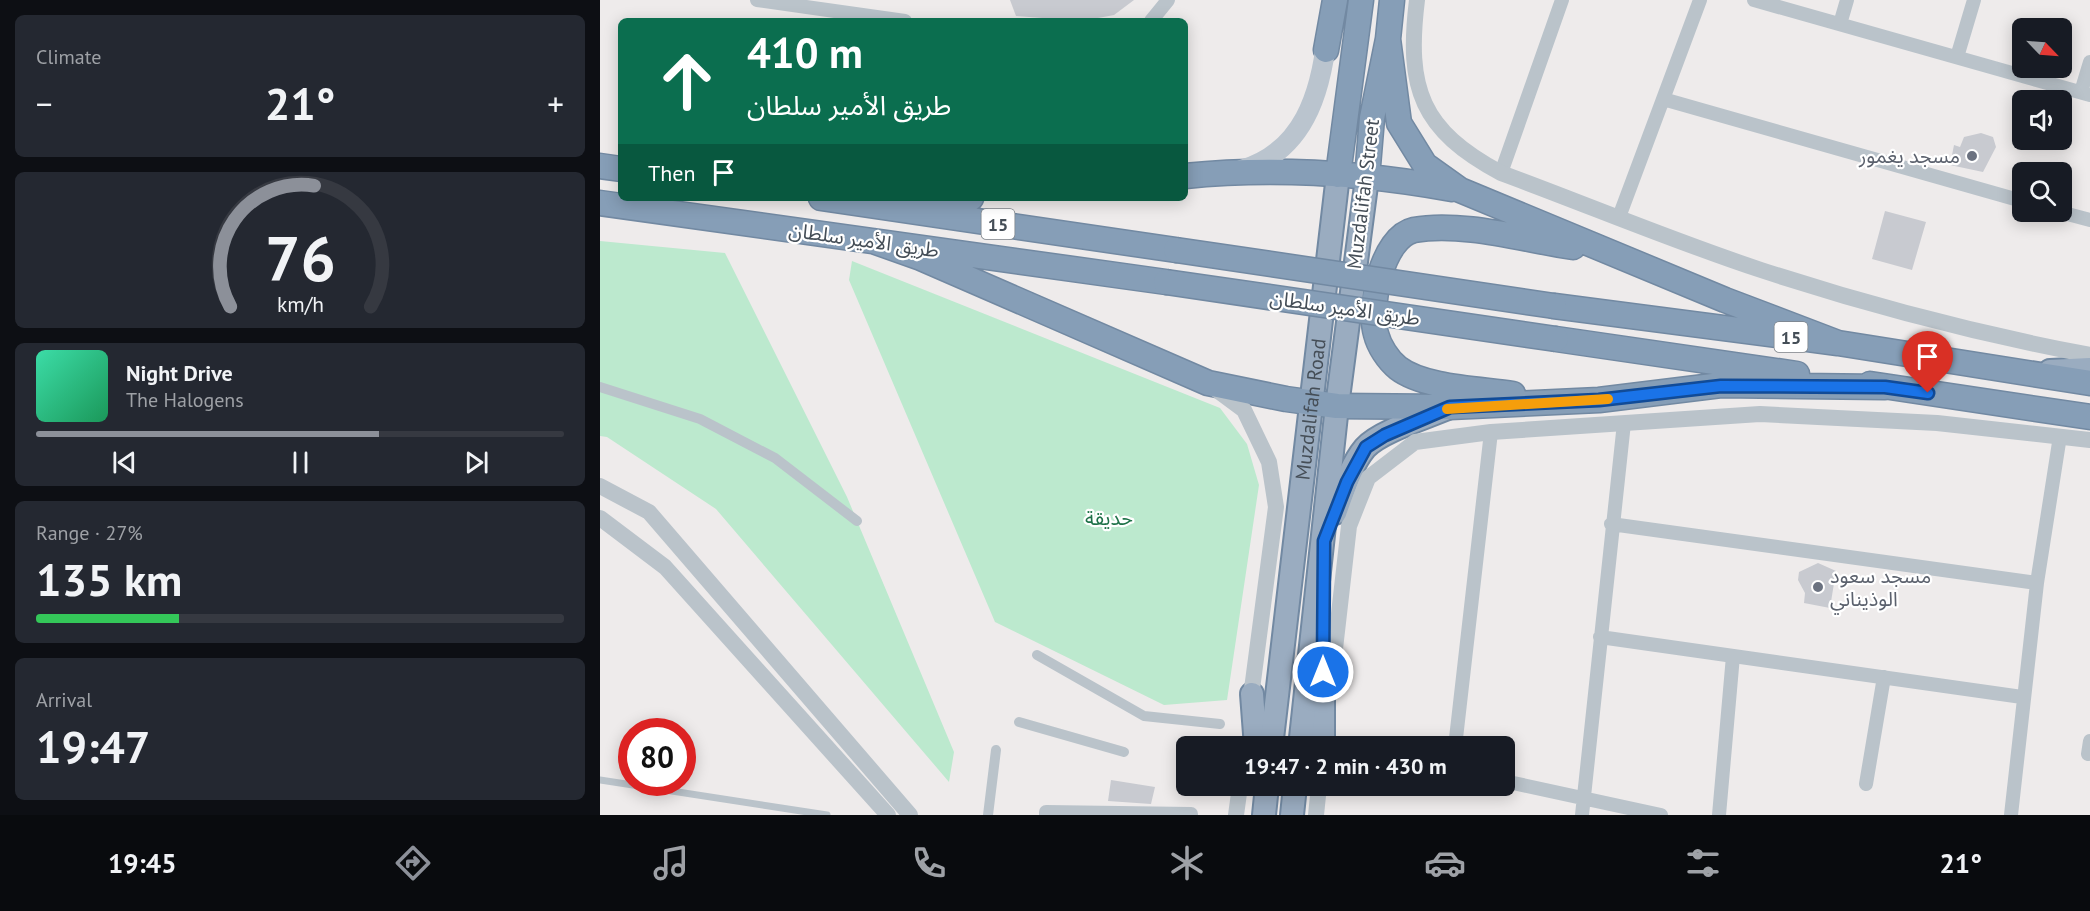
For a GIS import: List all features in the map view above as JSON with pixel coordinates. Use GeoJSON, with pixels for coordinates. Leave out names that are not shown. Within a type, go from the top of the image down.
{"type":"FeatureCollection","features":[{"type":"Feature","properties":{"kind":"highway"},"geometry":{"type":"LineString","coordinates":[[1326,50],[1333,0]]}},
{"type":"Feature","properties":{"kind":"highway","name":"Muzdalifah Road"},"geometry":{"type":"LineString","coordinates":[[1272,736],[1338,175],[1361,0]]}},
{"type":"Feature","properties":{"kind":"highway","name":"Muzdalifah Street"},"geometry":{"type":"LineString","coordinates":[[1301,736],[1372,118],[1388,39],[1392,0]]}},
{"type":"Feature","properties":{"kind":"highway"},"geometry":{"type":"LineString","coordinates":[[1388,39],[1399,123],[1425,165],[1460,190]]}},
{"type":"Feature","properties":{"kind":"highway"},"geometry":{"type":"LineString","coordinates":[[1341,151],[1347,165],[1358,168],[1368,167],[1407,181],[1460,190],[1838,343]]}},
{"type":"Feature","properties":{"kind":"highway"},"geometry":{"type":"LineString","coordinates":[[600,166],[618,169]]}},
{"type":"Feature","properties":{"kind":"highway"},"geometry":{"type":"LineString","coordinates":[[1188,176],[1233,173],[1338,175],[1368,167]]}},
{"type":"Feature","properties":{"kind":"highway","name":"طريق الأمير سلطان"},"geometry":{"type":"LineString","coordinates":[[841,201],[1554,306],[1838,343],[2090,383]]}},
{"type":"Feature","properties":{"kind":"highway","name":"طريق الأمير سلطان"},"geometry":{"type":"LineString","coordinates":[[600,203],[1166,282],[2090,417]]}},
{"type":"Feature","properties":{"kind":"highway"},"geometry":{"type":"LineString","coordinates":[[1567,401],[1435,382],[1411,377],[1396,366],[1384,351],[1375,333],[1374,297],[1385,260],[1394,244],[1411,231],[1437,228],[1614,254]]}},
{"type":"Feature","properties":{"kind":"highway"},"geometry":{"type":"LineString","coordinates":[[873,241],[921,258],[1208,383],[1286,399],[1311,400],[1336,417],[1450,407],[1567,401],[1721,386],[1885,387]]}},
{"type":"Feature","properties":{"kind":"highway"},"geometry":{"type":"LineString","coordinates":[[2027,373],[2090,369]]}},
{"type":"Feature","properties":{"kind":"highway"},"geometry":{"type":"LineString","coordinates":[[1325,736],[1324,541],[1347,482],[1366,447],[1385,435],[1450,407]]}},
{"type":"Feature","properties":{"kind":"highway"},"geometry":{"type":"LineString","coordinates":[[1308,426],[1318,410],[1330,412],[1336,417]]}},
{"type":"Feature","properties":{"kind":"highway"},"geometry":{"type":"LineString","coordinates":[[2057,412],[2090,424]]}},
{"type":"Feature","properties":{"kind":"highway"},"geometry":{"type":"LineString","coordinates":[[1252,694],[1255,736]]}},
{"type":"Feature","properties":{"kind":"highway"},"geometry":{"type":"LineString","coordinates":[[1259,796],[1262,815]]}},
{"type":"Feature","properties":{"kind":"highway"},"geometry":{"type":"LineString","coordinates":[[1262,815],[1265,796]]}},
{"type":"Feature","properties":{"kind":"highway"},"geometry":{"type":"LineString","coordinates":[[1292,815],[1294,796]]}},
{"type":"Feature","properties":{"kind":"main road"},"geometry":{"type":"LineString","coordinates":[[1233,173],[1259,165],[1297,133],[1316,98],[1326,50]]}},
{"type":"Feature","properties":{"kind":"street"},"geometry":{"type":"LineString","coordinates":[[757,0],[884,18]]}},
{"type":"Feature","properties":{"kind":"street"},"geometry":{"type":"LineString","coordinates":[[1153,18],[1168,0]]}},
{"type":"Feature","properties":{"kind":"street"},"geometry":{"type":"LineString","coordinates":[[1417,0],[1413,46],[1416,82],[1429,116],[1445,136],[1473,158],[1501,173],[1759,270],[1837,294],[2017,341],[2090,355]]}},
{"type":"Feature","properties":{"kind":"street"},"geometry":{"type":"LineString","coordinates":[[1501,173],[1562,0]]}},
{"type":"Feature","properties":{"kind":"street"},"geometry":{"type":"LineString","coordinates":[[1619,216],[1700,0]]}},
{"type":"Feature","properties":{"kind":"street"},"geometry":{"type":"LineString","coordinates":[[1754,0],[2085,94],[2090,62]]}},
{"type":"Feature","properties":{"kind":"street"},"geometry":{"type":"LineString","coordinates":[[1840,24],[1847,0]]}},
{"type":"Feature","properties":{"kind":"street"},"geometry":{"type":"LineString","coordinates":[[1957,57],[1974,0]]}},
{"type":"Feature","properties":{"kind":"street"},"geometry":{"type":"LineString","coordinates":[[1663,99],[2012,198]]}},
{"type":"Feature","properties":{"kind":"street"},"geometry":{"type":"LineString","coordinates":[[2072,215],[2090,220]]}},
{"type":"Feature","properties":{"kind":"street"},"geometry":{"type":"LineString","coordinates":[[1208,383],[1244,410],[1269,462],[1276,507],[1246,736]]}},
{"type":"Feature","properties":{"kind":"street"},"geometry":{"type":"LineString","coordinates":[[600,387],[700,418],[766,453],[857,521]]}},
{"type":"Feature","properties":{"kind":"street"},"geometry":{"type":"LineString","coordinates":[[1326,736],[1349,526],[1368,478],[1415,442],[1491,432],[1760,414],[1937,423],[2090,440]]}},
{"type":"Feature","properties":{"kind":"street"},"geometry":{"type":"LineString","coordinates":[[1582,815],[1611,524],[1624,423]]}},
{"type":"Feature","properties":{"kind":"street"},"geometry":{"type":"LineString","coordinates":[[1456,736],[1491,432]]}},
{"type":"Feature","properties":{"kind":"street"},"geometry":{"type":"LineString","coordinates":[[2011,815],[2022,697],[2060,436]]}},
{"type":"Feature","properties":{"kind":"street"},"geometry":{"type":"LineString","coordinates":[[600,486],[649,512],[910,815]]}},
{"type":"Feature","properties":{"kind":"street"},"geometry":{"type":"LineString","coordinates":[[600,519],[665,567],[888,815]]}},
{"type":"Feature","properties":{"kind":"street"},"geometry":{"type":"LineString","coordinates":[[1611,524],[2037,583]]}},
{"type":"Feature","properties":{"kind":"street"},"geometry":{"type":"LineString","coordinates":[[1600,637],[2022,697]]}},
{"type":"Feature","properties":{"kind":"street"},"geometry":{"type":"LineString","coordinates":[[1037,655],[1144,716],[1220,724]]}},
{"type":"Feature","properties":{"kind":"street"},"geometry":{"type":"LineString","coordinates":[[1719,815],[1733,656]]}},
{"type":"Feature","properties":{"kind":"street"},"geometry":{"type":"LineString","coordinates":[[1866,784],[1884,677]]}},
{"type":"Feature","properties":{"kind":"street"},"geometry":{"type":"LineString","coordinates":[[1019,722],[1124,752]]}},
{"type":"Feature","properties":{"kind":"street"},"geometry":{"type":"LineString","coordinates":[[988,815],[996,750]]}},
{"type":"Feature","properties":{"kind":"street"},"geometry":{"type":"LineString","coordinates":[[1515,783],[1661,815]]}},
{"type":"Feature","properties":{"kind":"street"},"geometry":{"type":"LineString","coordinates":[[1236,815],[1239,796]]}},
{"type":"Feature","properties":{"kind":"street"},"geometry":{"type":"LineString","coordinates":[[1316,815],[1318,796]]}},
{"type":"Feature","properties":{"kind":"street"},"geometry":{"type":"LineString","coordinates":[[1046,815],[1046,812],[1191,814]]}},
{"type":"Feature","properties":{"kind":"lane"},"geometry":{"type":"LineString","coordinates":[[600,780],[827,815]]}},
{"type":"Feature","properties":{"kind":"green space"},"geometry":{"type":"Polygon","coordinates":[[[600,241],[725,253],[847,497],[954,752],[949,782],[716,509],[607,437],[600,436],[600,241]]]}},
{"type":"Feature","properties":{"kind":"green space","name":"حديقة"},"geometry":{"type":"Polygon","coordinates":[[[852,261],[1220,408],[1247,444],[1259,485],[1227,700],[1164,705],[995,622],[849,280],[852,261]]]}},
{"type":"Feature","properties":{"kind":"building"},"geometry":{"type":"Polygon","coordinates":[[[1010,0],[1134,0],[1114,15],[1098,18],[1016,16],[1010,0]]]}},
{"type":"Feature","properties":{"kind":"building","name":"مسجد يغمور"},"geometry":{"type":"Polygon","coordinates":[[[1981,133],[1993,137],[1996,147],[1983,172],[1950,165],[1954,145],[1960,147],[1964,137],[1981,133]]]}},
{"type":"Feature","properties":{"kind":"building"},"geometry":{"type":"Polygon","coordinates":[[[1885,211],[1926,222],[1912,270],[1872,259],[1885,211]]]}},
{"type":"Feature","properties":{"kind":"building","name":"مسجد سعود الوذيناني"},"geometry":{"type":"Polygon","coordinates":[[[1818,563],[1836,571],[1830,608],[1804,603],[1805,593],[1798,580],[1799,572],[1818,563]]]}},
{"type":"Feature","properties":{"kind":"building"},"geometry":{"type":"Polygon","coordinates":[[[1111,780],[1155,787],[1151,804],[1108,801],[1111,780]]]}},
{"type":"Feature","properties":{"kind":"slow traffic"},"geometry":{"type":"LineString","coordinates":[[1447,409],[1450,407],[1608,399]]}},
{"type":"Feature","properties":{"kind":"place","name":"مسجد يغمور"},"geometry":{"type":"Point","coordinates":[1972,156]}},
{"type":"Feature","properties":{"kind":"place","name":"مسجد سعود الوذيناني"},"geometry":{"type":"Point","coordinates":[1818,587]}},
{"type":"Feature","properties":{"kind":"route"},"geometry":{"type":"LineString","coordinates":[[1323,672],[1324,541],[1347,482],[1366,447],[1385,435],[1450,407],[1599,400],[1721,386],[1885,387],[1928,393]]}}]}
